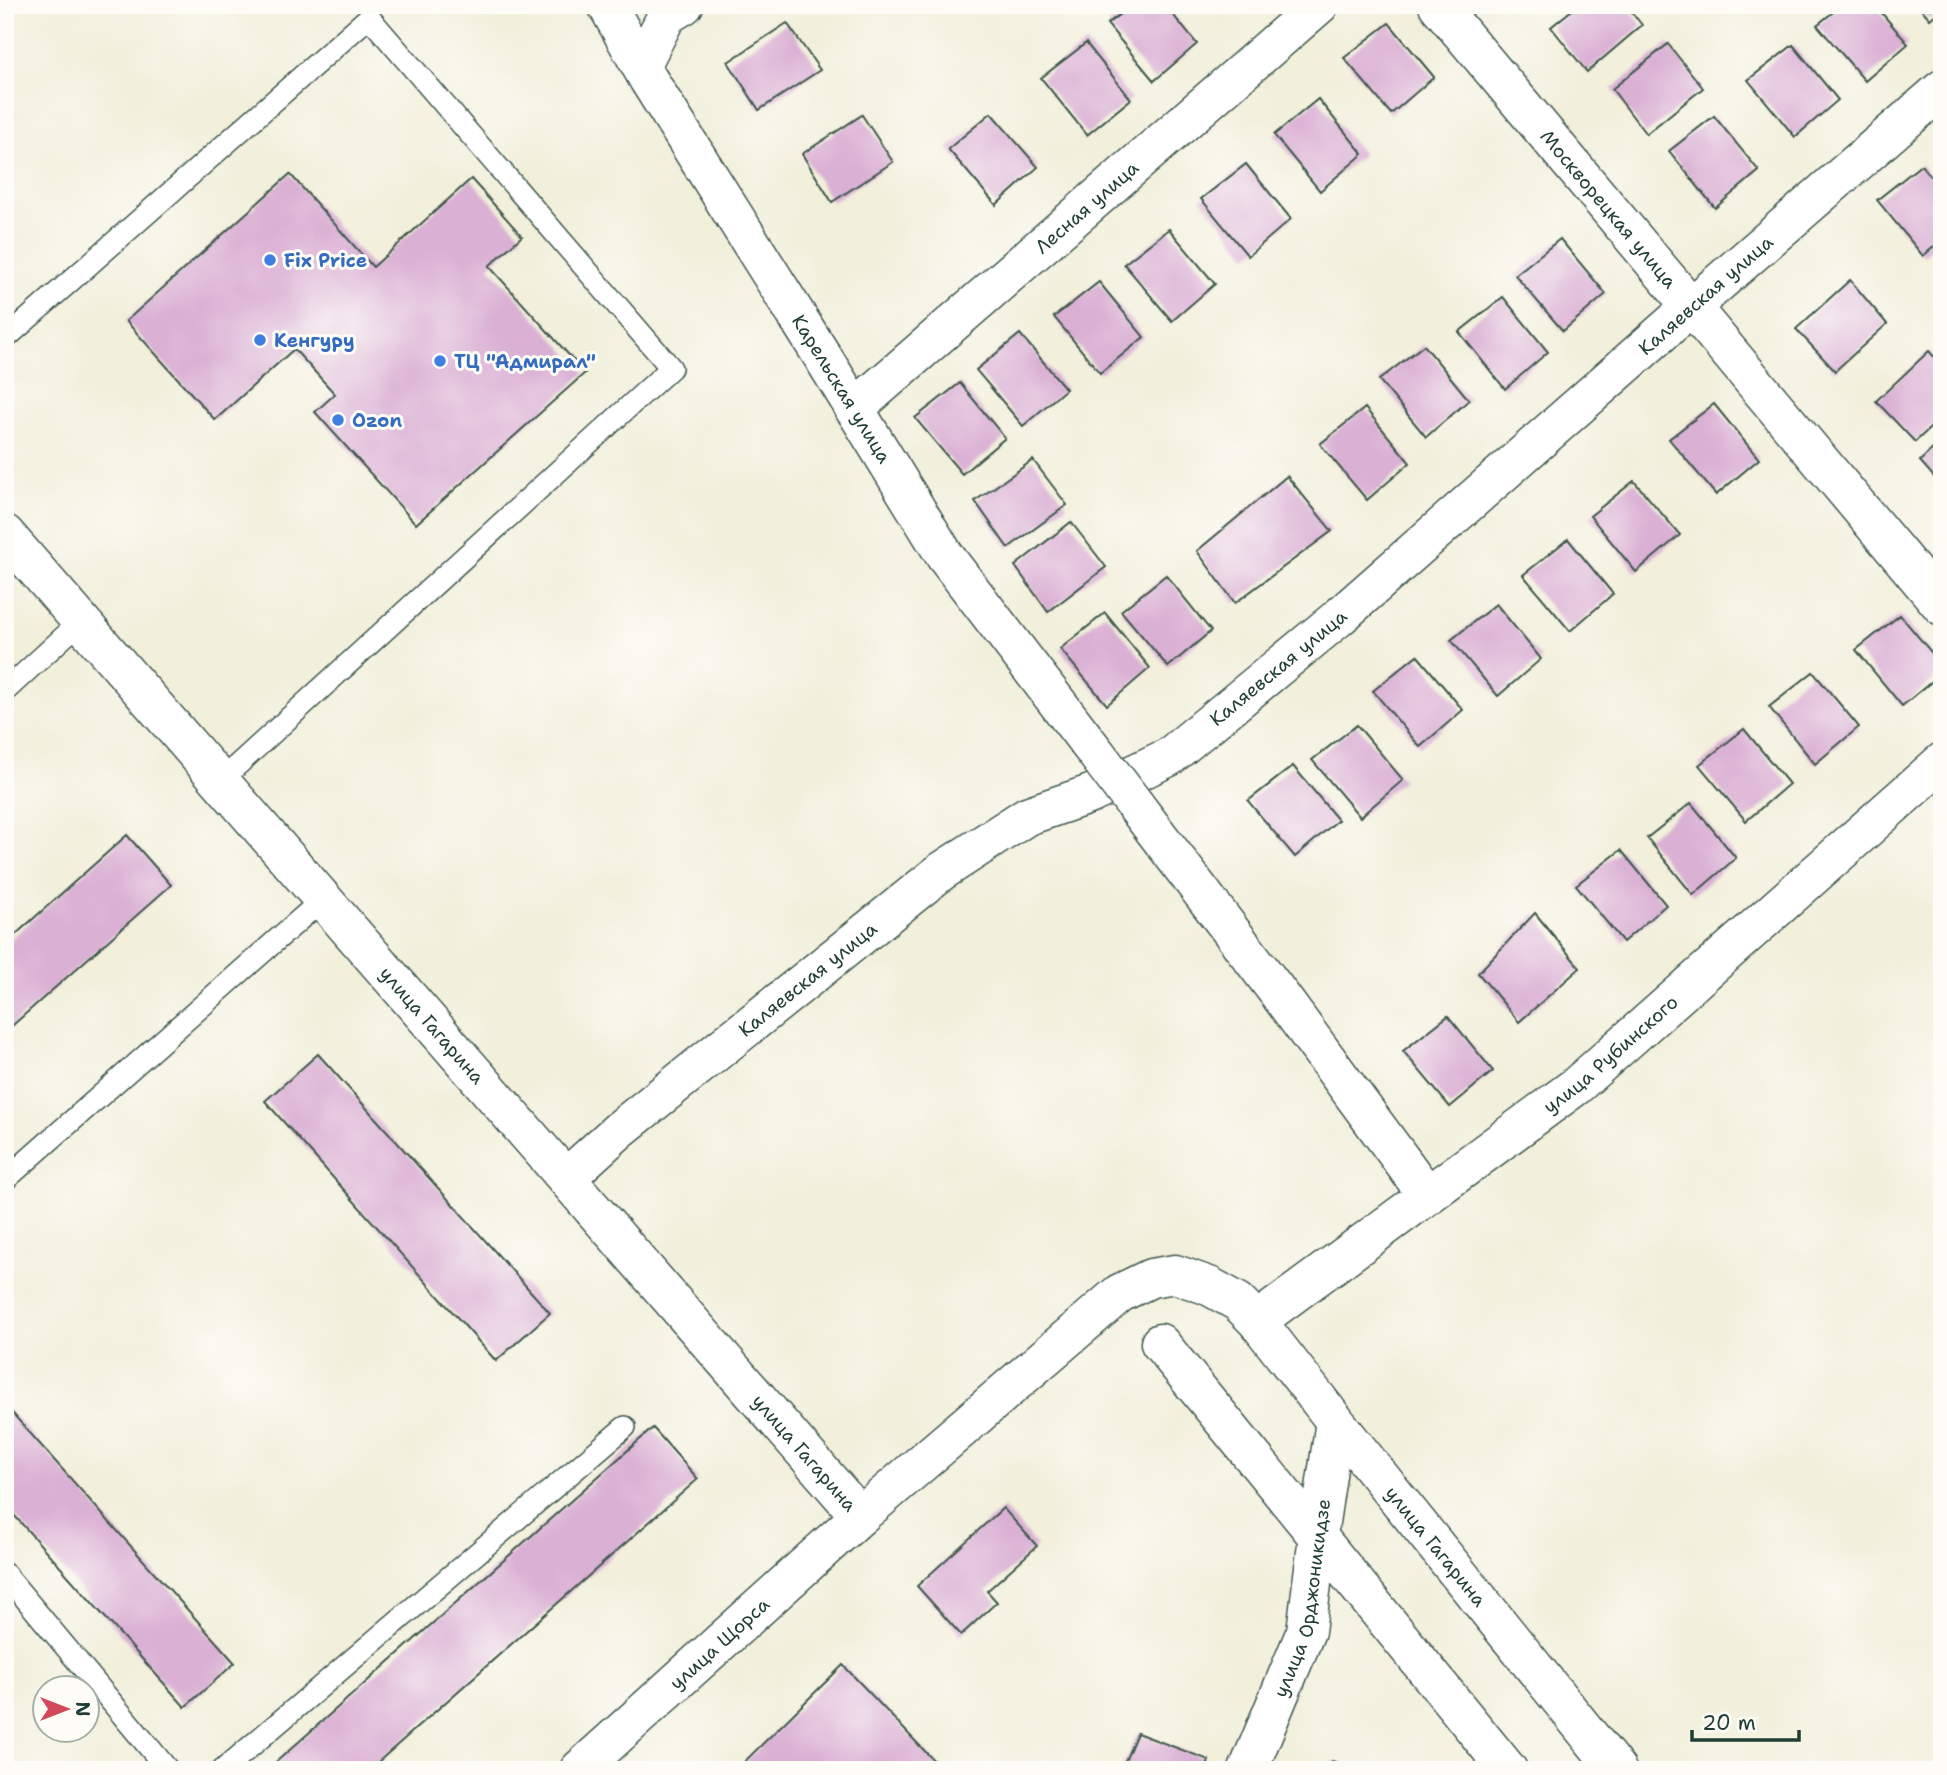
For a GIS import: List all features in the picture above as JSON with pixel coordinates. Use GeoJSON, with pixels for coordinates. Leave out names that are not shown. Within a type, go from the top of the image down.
{"type":"FeatureCollection","features":[{"type":"Feature","properties":{"kind":"street","name":"Карельская улица"},"geometry":{"type":"LineString","coordinates":[[607,5],[640,66],[945,556],[1279,994],[1427,1195]]}},
{"type":"Feature","properties":{"kind":"street"},"geometry":{"type":"LineString","coordinates":[[640,66],[667,15],[684,5]]}},
{"type":"Feature","properties":{"kind":"street","name":"Лесная улица"},"geometry":{"type":"LineString","coordinates":[[854,409],[1318,5]]}},
{"type":"Feature","properties":{"kind":"street","name":"Москворецкая улица"},"geometry":{"type":"LineString","coordinates":[[1438,5],[1942,606]]}},
{"type":"Feature","properties":{"kind":"street","name":"Каляевская улица"},"geometry":{"type":"LineString","coordinates":[[566,1178],[619,1130],[942,871],[1027,816],[1091,794],[1169,757],[1338,618],[1942,89]]}},
{"type":"Feature","properties":{"kind":"street","name":"улица Гагарина"},"geometry":{"type":"LineString","coordinates":[[5,534],[860,1516]]}},
{"type":"Feature","properties":{"kind":"street","name":"улица Рубинского"},"geometry":{"type":"LineString","coordinates":[[1257,1321],[1576,1086],[1942,762]]}},
{"type":"Feature","properties":{"kind":"street","name":"улица Щорса"},"geometry":{"type":"LineString","coordinates":[[579,1770],[860,1516],[1120,1293],[1151,1278],[1175,1274],[1229,1296],[1257,1321]]}},
{"type":"Feature","properties":{"kind":"street","name":"улица Гагарина"},"geometry":{"type":"LineString","coordinates":[[1257,1321],[1604,1765]]}},
{"type":"Feature","properties":{"kind":"street"},"geometry":{"type":"LineString","coordinates":[[1160,1343],[1508,1770]]}},
{"type":"Feature","properties":{"kind":"street","name":"улица Орджоникидзе"},"geometry":{"type":"LineString","coordinates":[[1248,1770],[1306,1631],[1335,1421]]}},
{"type":"Feature","properties":{"kind":"lane"},"geometry":{"type":"LineString","coordinates":[[5,339],[369,17],[671,368],[220,781]]}},
{"type":"Feature","properties":{"kind":"lane"},"geometry":{"type":"LineString","coordinates":[[5,691],[81,621]]}},
{"type":"Feature","properties":{"kind":"lane"},"geometry":{"type":"LineString","coordinates":[[5,1180],[323,898]]}},
{"type":"Feature","properties":{"kind":"lane"},"geometry":{"type":"LineString","coordinates":[[223,1770],[625,1427]]}},
{"type":"Feature","properties":{"kind":"lane"},"geometry":{"type":"LineString","coordinates":[[5,1574],[168,1770]]}},
{"type":"Feature","properties":{"kind":"building"},"geometry":{"type":"Polygon","coordinates":[[[1132,5],[1165,5],[1197,44],[1154,81],[1107,24],[1132,5]]]}},
{"type":"Feature","properties":{"kind":"building"},"geometry":{"type":"Polygon","coordinates":[[[1578,5],[1626,5],[1642,25],[1587,72],[1551,27],[1578,5]]]}},
{"type":"Feature","properties":{"kind":"building"},"geometry":{"type":"Polygon","coordinates":[[[1842,5],[1875,5],[1908,44],[1865,81],[1817,25],[1842,5]]]}},
{"type":"Feature","properties":{"kind":"building"},"geometry":{"type":"Polygon","coordinates":[[[1918,5],[1942,5],[1942,9],[1930,19],[1918,5]]]}},
{"type":"Feature","properties":{"kind":"building"},"geometry":{"type":"Polygon","coordinates":[[[787,23],[820,70],[759,110],[728,62],[787,23]]]}},
{"type":"Feature","properties":{"kind":"building"},"geometry":{"type":"Polygon","coordinates":[[[1389,23],[1434,77],[1391,114],[1344,58],[1389,23]]]}},
{"type":"Feature","properties":{"kind":"building"},"geometry":{"type":"Polygon","coordinates":[[[1086,43],[1131,99],[1087,135],[1041,78],[1086,43]]]}},
{"type":"Feature","properties":{"kind":"building"},"geometry":{"type":"Polygon","coordinates":[[[1668,44],[1703,88],[1646,134],[1612,89],[1668,44]]]}},
{"type":"Feature","properties":{"kind":"building"},"geometry":{"type":"Polygon","coordinates":[[[1793,45],[1838,100],[1795,137],[1748,80],[1793,45]]]}},
{"type":"Feature","properties":{"kind":"building"},"geometry":{"type":"Polygon","coordinates":[[[1318,99],[1363,154],[1320,191],[1274,135],[1318,99]]]}},
{"type":"Feature","properties":{"kind":"building"},"geometry":{"type":"Polygon","coordinates":[[[991,113],[1038,167],[996,205],[948,149],[991,113]]]}},
{"type":"Feature","properties":{"kind":"building"},"geometry":{"type":"Polygon","coordinates":[[[862,115],[893,162],[832,202],[802,154],[862,115]]]}},
{"type":"Feature","properties":{"kind":"building"},"geometry":{"type":"Polygon","coordinates":[[[1714,116],[1759,171],[1715,208],[1669,151],[1714,116]]]}},
{"type":"Feature","properties":{"kind":"building"},"geometry":{"type":"Polygon","coordinates":[[[1246,164],[1291,219],[1248,256],[1201,199],[1246,164]]]}},
{"type":"Feature","properties":{"kind":"building"},"geometry":{"type":"Polygon","coordinates":[[[1921,165],[1942,190],[1942,240],[1923,256],[1877,200],[1921,165]]]}},
{"type":"Feature","properties":{"kind":"building","name":"ТЦ \"Адмирал\""},"geometry":{"type":"Polygon","coordinates":[[[290,174],[373,267],[471,179],[522,236],[489,266],[585,373],[416,524],[315,412],[335,394],[294,349],[215,420],[126,321],[290,174]]]}},
{"type":"Feature","properties":{"kind":"building"},"geometry":{"type":"Polygon","coordinates":[[[1169,229],[1215,284],[1172,321],[1124,264],[1169,229]]]}},
{"type":"Feature","properties":{"kind":"building"},"geometry":{"type":"Polygon","coordinates":[[[1560,239],[1606,294],[1563,331],[1515,275],[1560,239]]]}},
{"type":"Feature","properties":{"kind":"building"},"geometry":{"type":"Polygon","coordinates":[[[1850,280],[1887,324],[1835,371],[1796,329],[1850,280]]]}},
{"type":"Feature","properties":{"kind":"building"},"geometry":{"type":"Polygon","coordinates":[[[1099,282],[1144,337],[1100,373],[1054,317],[1099,282]]]}},
{"type":"Feature","properties":{"kind":"building"},"geometry":{"type":"Polygon","coordinates":[[[1503,297],[1548,352],[1505,389],[1459,332],[1503,297]]]}},
{"type":"Feature","properties":{"kind":"building"},"geometry":{"type":"Polygon","coordinates":[[[1020,334],[1066,389],[1023,426],[976,370],[1020,334]]]}},
{"type":"Feature","properties":{"kind":"building"},"geometry":{"type":"Polygon","coordinates":[[[1424,345],[1469,400],[1426,437],[1379,380],[1424,345]]]}},
{"type":"Feature","properties":{"kind":"building"},"geometry":{"type":"Polygon","coordinates":[[[1929,351],[1942,366],[1942,417],[1915,442],[1876,401],[1929,351]]]}},
{"type":"Feature","properties":{"kind":"building"},"geometry":{"type":"Polygon","coordinates":[[[960,383],[1005,438],[962,474],[915,418],[960,383]]]}},
{"type":"Feature","properties":{"kind":"building"},"geometry":{"type":"Polygon","coordinates":[[[1714,404],[1759,459],[1716,495],[1669,439],[1714,404]]]}},
{"type":"Feature","properties":{"kind":"building"},"geometry":{"type":"Polygon","coordinates":[[[1365,408],[1410,463],[1367,500],[1320,444],[1365,408]]]}},
{"type":"Feature","properties":{"kind":"building"},"geometry":{"type":"Polygon","coordinates":[[[1942,440],[1942,486],[1920,461],[1942,440]]]}},
{"type":"Feature","properties":{"kind":"building"},"geometry":{"type":"Polygon","coordinates":[[[1033,460],[1067,505],[1008,548],[975,501],[1033,460]]]}},
{"type":"Feature","properties":{"kind":"building"},"geometry":{"type":"Polygon","coordinates":[[[1287,476],[1332,531],[1235,603],[1197,551],[1287,476]]]}},
{"type":"Feature","properties":{"kind":"building"},"geometry":{"type":"Polygon","coordinates":[[[1634,481],[1680,535],[1636,572],[1590,516],[1634,481]]]}},
{"type":"Feature","properties":{"kind":"building"},"geometry":{"type":"Polygon","coordinates":[[[1071,522],[1106,567],[1048,612],[1015,566],[1071,522]]]}},
{"type":"Feature","properties":{"kind":"building"},"geometry":{"type":"Polygon","coordinates":[[[1568,539],[1613,594],[1570,631],[1523,575],[1568,539]]]}},
{"type":"Feature","properties":{"kind":"building"},"geometry":{"type":"Polygon","coordinates":[[[1166,575],[1211,631],[1168,667],[1121,611],[1166,575]]]}},
{"type":"Feature","properties":{"kind":"building"},"geometry":{"type":"Polygon","coordinates":[[[1496,604],[1541,659],[1498,696],[1451,640],[1496,604]]]}},
{"type":"Feature","properties":{"kind":"building"},"geometry":{"type":"Polygon","coordinates":[[[1105,613],[1150,668],[1107,705],[1060,649],[1105,613]]]}},
{"type":"Feature","properties":{"kind":"building"},"geometry":{"type":"Polygon","coordinates":[[[1900,615],[1942,665],[1942,673],[1902,706],[1856,650],[1900,615]]]}},
{"type":"Feature","properties":{"kind":"building"},"geometry":{"type":"Polygon","coordinates":[[[1417,655],[1463,710],[1420,747],[1373,691],[1417,655]]]}},
{"type":"Feature","properties":{"kind":"building"},"geometry":{"type":"Polygon","coordinates":[[[1813,672],[1859,727],[1815,764],[1769,707],[1813,672]]]}},
{"type":"Feature","properties":{"kind":"building"},"geometry":{"type":"Polygon","coordinates":[[[1357,725],[1403,780],[1360,817],[1312,760],[1357,725]]]}},
{"type":"Feature","properties":{"kind":"building"},"geometry":{"type":"Polygon","coordinates":[[[1744,729],[1789,784],[1746,821],[1699,765],[1744,729]]]}},
{"type":"Feature","properties":{"kind":"building"},"geometry":{"type":"Polygon","coordinates":[[[1293,766],[1338,820],[1295,857],[1248,801],[1293,766]]]}},
{"type":"Feature","properties":{"kind":"building"},"geometry":{"type":"Polygon","coordinates":[[[1691,803],[1736,858],[1693,895],[1647,838],[1691,803]]]}},
{"type":"Feature","properties":{"kind":"building"},"geometry":{"type":"Polygon","coordinates":[[[127,835],[171,885],[5,1032],[5,944],[127,835]]]}},
{"type":"Feature","properties":{"kind":"building"},"geometry":{"type":"Polygon","coordinates":[[[1621,850],[1666,905],[1623,942],[1576,885],[1621,850]]]}},
{"type":"Feature","properties":{"kind":"building"},"geometry":{"type":"Polygon","coordinates":[[[1535,913],[1580,968],[1519,1022],[1478,973],[1535,913]]]}},
{"type":"Feature","properties":{"kind":"building"},"geometry":{"type":"Polygon","coordinates":[[[1448,1016],[1493,1071],[1450,1107],[1403,1051],[1448,1016]]]}},
{"type":"Feature","properties":{"kind":"building"},"geometry":{"type":"Polygon","coordinates":[[[318,1054],[550,1313],[496,1361],[265,1101],[318,1054]]]}},
{"type":"Feature","properties":{"kind":"building"},"geometry":{"type":"Polygon","coordinates":[[[5,1405],[235,1663],[185,1707],[5,1505],[5,1405]]]}},
{"type":"Feature","properties":{"kind":"building"},"geometry":{"type":"Polygon","coordinates":[[[653,1428],[698,1479],[369,1770],[267,1770],[653,1428]]]}},
{"type":"Feature","properties":{"kind":"building"},"geometry":{"type":"Polygon","coordinates":[[[1003,1508],[1037,1546],[987,1591],[997,1602],[961,1635],[917,1586],[1003,1508]]]}},
{"type":"Feature","properties":{"kind":"building"},"geometry":{"type":"Polygon","coordinates":[[[843,1665],[938,1765],[933,1770],[736,1770],[843,1665]]]}},
{"type":"Feature","properties":{"kind":"building"},"geometry":{"type":"Polygon","coordinates":[[[1137,1733],[1209,1760],[1206,1770],[1121,1770],[1137,1733]]]}},
{"type":"Feature","properties":{"kind":"building"},"geometry":{"type":"Polygon","coordinates":[[[1332,1761],[1357,1769],[1357,1770],[1329,1770],[1332,1761]]]}},
{"type":"Feature","properties":{"kind":"place","name":"Fix Price"},"geometry":{"type":"Point","coordinates":[270,260]}},
{"type":"Feature","properties":{"kind":"place","name":"Кенгуру"},"geometry":{"type":"Point","coordinates":[260,340]}},
{"type":"Feature","properties":{"kind":"place","name":"ТЦ \"Адмирал\""},"geometry":{"type":"Point","coordinates":[440,361]}},
{"type":"Feature","properties":{"kind":"place","name":"Ozon"},"geometry":{"type":"Point","coordinates":[338,420]}}]}
